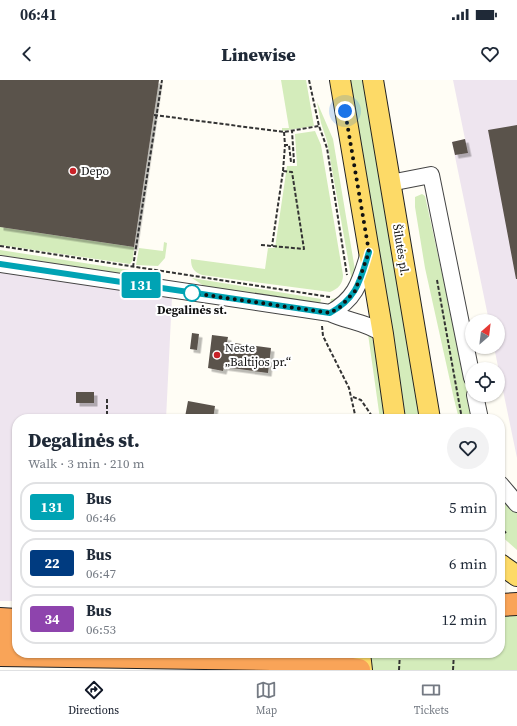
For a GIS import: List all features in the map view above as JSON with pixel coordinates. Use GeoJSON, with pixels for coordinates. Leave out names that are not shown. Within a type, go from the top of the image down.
{"type":"FeatureCollection","features":[{"type":"Feature","properties":{"kind":"highway"},"geometry":{"type":"LineString","coordinates":[[505,605],[517,604]]}},
{"type":"Feature","properties":{"kind":"highway"},"geometry":{"type":"LineString","coordinates":[[0,619],[12,620]]}},
{"type":"Feature","properties":{"kind":"highway"},"geometry":{"type":"LineString","coordinates":[[0,637],[12,637]]}},
{"type":"Feature","properties":{"kind":"highway"},"geometry":{"type":"LineString","coordinates":[[0,655],[12,655]]}},
{"type":"Feature","properties":{"kind":"highway"},"geometry":{"type":"LineString","coordinates":[[213,658],[272,659],[315,663],[360,670]]}},
{"type":"Feature","properties":{"kind":"main road"},"geometry":{"type":"LineString","coordinates":[[340,80],[383,334],[394,414]]}},
{"type":"Feature","properties":{"kind":"main road","name":"Šilutės pl."},"geometry":{"type":"LineString","coordinates":[[373,80],[429,414]]}},
{"type":"Feature","properties":{"kind":"main road"},"geometry":{"type":"LineString","coordinates":[[360,658],[360,670]]}},
{"type":"Feature","properties":{"kind":"street"},"geometry":{"type":"LineString","coordinates":[[390,183],[431,175],[469,362]]}},
{"type":"Feature","properties":{"kind":"street"},"geometry":{"type":"LineString","coordinates":[[327,313],[340,307],[355,291],[369,252]]}},
{"type":"Feature","properties":{"kind":"street"},"geometry":{"type":"LineString","coordinates":[[0,264],[327,313],[340,318],[364,323],[383,334]]}},
{"type":"Feature","properties":{"kind":"street"},"geometry":{"type":"LineString","coordinates":[[477,402],[479,414]]}},
{"type":"Feature","properties":{"kind":"street"},"geometry":{"type":"LineString","coordinates":[[505,490],[517,504]]}},
{"type":"Feature","properties":{"kind":"path"},"geometry":{"type":"LineString","coordinates":[[133,267],[162,80]]}},
{"type":"Feature","properties":{"kind":"path"},"geometry":{"type":"LineString","coordinates":[[309,80],[319,126],[326,148],[347,281]]}},
{"type":"Feature","properties":{"kind":"path"},"geometry":{"type":"LineString","coordinates":[[156,115],[284,132],[319,126]]}},
{"type":"Feature","properties":{"kind":"path"},"geometry":{"type":"LineString","coordinates":[[285,145],[289,145],[291,162],[294,162],[292,131]]}},
{"type":"Feature","properties":{"kind":"path"},"geometry":{"type":"LineString","coordinates":[[272,246],[283,171],[285,145],[284,132]]}},
{"type":"Feature","properties":{"kind":"path"},"geometry":{"type":"LineString","coordinates":[[261,245],[304,249],[292,172],[283,171]]}},
{"type":"Feature","properties":{"kind":"path"},"geometry":{"type":"LineString","coordinates":[[0,246],[334,297]]}},
{"type":"Feature","properties":{"kind":"path"},"geometry":{"type":"LineString","coordinates":[[437,278],[461,414]]}},
{"type":"Feature","properties":{"kind":"path"},"geometry":{"type":"LineString","coordinates":[[327,313],[322,326],[323,336],[353,397],[355,414]]}},
{"type":"Feature","properties":{"kind":"path"},"geometry":{"type":"LineString","coordinates":[[353,397],[362,400],[371,414]]}},
{"type":"Feature","properties":{"kind":"path"},"geometry":{"type":"LineString","coordinates":[[107,399],[107,414]]}},
{"type":"Feature","properties":{"kind":"path"},"geometry":{"type":"LineString","coordinates":[[399,670],[400,658]]}},
{"type":"Feature","properties":{"kind":"path"},"geometry":{"type":"LineString","coordinates":[[453,670],[454,658]]}},
{"type":"Feature","properties":{"kind":"shaded area"},"geometry":{"type":"Polygon","coordinates":[[[453,80],[517,80],[517,458],[505,400],[505,362],[497,362],[495,354],[505,354],[505,314],[488,314],[452,142],[465,139],[453,80]]]}},
{"type":"Feature","properties":{"kind":"shaded area"},"geometry":{"type":"Polygon","coordinates":[[[0,271],[172,297],[166,414],[12,414],[12,601],[0,601],[0,271]]]}},
{"type":"Feature","properties":{"kind":"green space"},"geometry":{"type":"Polygon","coordinates":[[[281,80],[306,80],[314,126],[282,131],[282,128],[289,128],[281,80]]]}},
{"type":"Feature","properties":{"kind":"green space"},"geometry":{"type":"Polygon","coordinates":[[[349,80],[364,80],[420,414],[405,414],[349,80]]]}},
{"type":"Feature","properties":{"kind":"green space"},"geometry":{"type":"Polygon","coordinates":[[[317,102],[333,139],[355,270],[353,288],[330,304],[331,299],[339,297],[343,294],[349,284],[351,276],[327,141],[321,123],[317,102]]]}},
{"type":"Feature","properties":{"kind":"green space"},"geometry":{"type":"Polygon","coordinates":[[[315,131],[321,145],[343,275],[340,286],[330,292],[202,275],[195,271],[192,267],[191,259],[265,269],[268,248],[275,248],[287,166],[297,166],[295,134],[315,131]]]}},
{"type":"Feature","properties":{"kind":"green space"},"geometry":{"type":"Polygon","coordinates":[[[422,194],[425,196],[465,378],[465,402],[470,402],[473,414],[458,414],[425,268],[415,207],[415,197],[422,194]]]}},
{"type":"Feature","properties":{"kind":"green space"},"geometry":{"type":"Polygon","coordinates":[[[0,227],[134,247],[133,260],[130,264],[0,245],[0,227]]]}},
{"type":"Feature","properties":{"kind":"green space"},"geometry":{"type":"Polygon","coordinates":[[[164,242],[167,243],[165,258],[158,266],[136,265],[139,248],[163,251],[164,242]]]}},
{"type":"Feature","properties":{"kind":"green space"},"geometry":{"type":"Polygon","coordinates":[[[0,250],[155,274],[143,277],[0,255],[0,250]]]}},
{"type":"Feature","properties":{"kind":"green space"},"geometry":{"type":"Polygon","coordinates":[[[192,278],[321,299],[320,304],[204,286],[192,278]]]}},
{"type":"Feature","properties":{"kind":"green space"},"geometry":{"type":"Polygon","coordinates":[[[368,334],[371,336],[375,346],[384,414],[379,414],[368,334]]]}},
{"type":"Feature","properties":{"kind":"green space"},"geometry":{"type":"Polygon","coordinates":[[[505,503],[517,513],[517,550],[505,539],[505,503]]]}},
{"type":"Feature","properties":{"kind":"green space"},"geometry":{"type":"Polygon","coordinates":[[[505,594],[517,597],[517,670],[373,670],[369,658],[505,658],[505,594]]]}},
{"type":"Feature","properties":{"kind":"building","name":"Depo"},"geometry":{"type":"Polygon","coordinates":[[[0,80],[159,80],[134,247],[0,227],[0,80]]]}},
{"type":"Feature","properties":{"kind":"building"},"geometry":{"type":"Polygon","coordinates":[[[517,125],[517,279],[516,279],[488,130],[517,125]]]}},
{"type":"Feature","properties":{"kind":"building"},"geometry":{"type":"Polygon","coordinates":[[[465,139],[468,153],[455,155],[452,142],[465,139]]]}},
{"type":"Feature","properties":{"kind":"building"},"geometry":{"type":"Polygon","coordinates":[[[192,333],[199,334],[197,350],[190,349],[192,333]]]}},
{"type":"Feature","properties":{"kind":"building"},"geometry":{"type":"Polygon","coordinates":[[[212,335],[228,337],[227,342],[271,348],[268,373],[224,367],[223,371],[208,368],[212,335]]]}},
{"type":"Feature","properties":{"kind":"building"},"geometry":{"type":"Polygon","coordinates":[[[76,392],[94,392],[94,403],[76,403],[76,392]]]}},
{"type":"Feature","properties":{"kind":"building"},"geometry":{"type":"Polygon","coordinates":[[[188,401],[215,406],[214,414],[186,414],[188,401]]]}},
{"type":"Feature","properties":{"kind":"bus line","name":"131"},"geometry":{"type":"LineString","coordinates":[[0,264],[330,313],[349,300],[355,291],[359,284],[369,252]]}},
{"type":"Feature","properties":{"kind":"place","name":"Depo"},"geometry":{"type":"Point","coordinates":[73,171]}},
{"type":"Feature","properties":{"kind":"place","name":"Degalinės st."},"geometry":{"type":"Point","coordinates":[192,293]}},
{"type":"Feature","properties":{"kind":"place","name":"Neste „Baltijos pr.“"},"geometry":{"type":"Point","coordinates":[217,355]}},
{"type":"Feature","properties":{"kind":"route"},"geometry":{"type":"LineString","coordinates":[[192,293],[330,313],[349,300],[359,284],[369,252],[345,111]]}}]}
